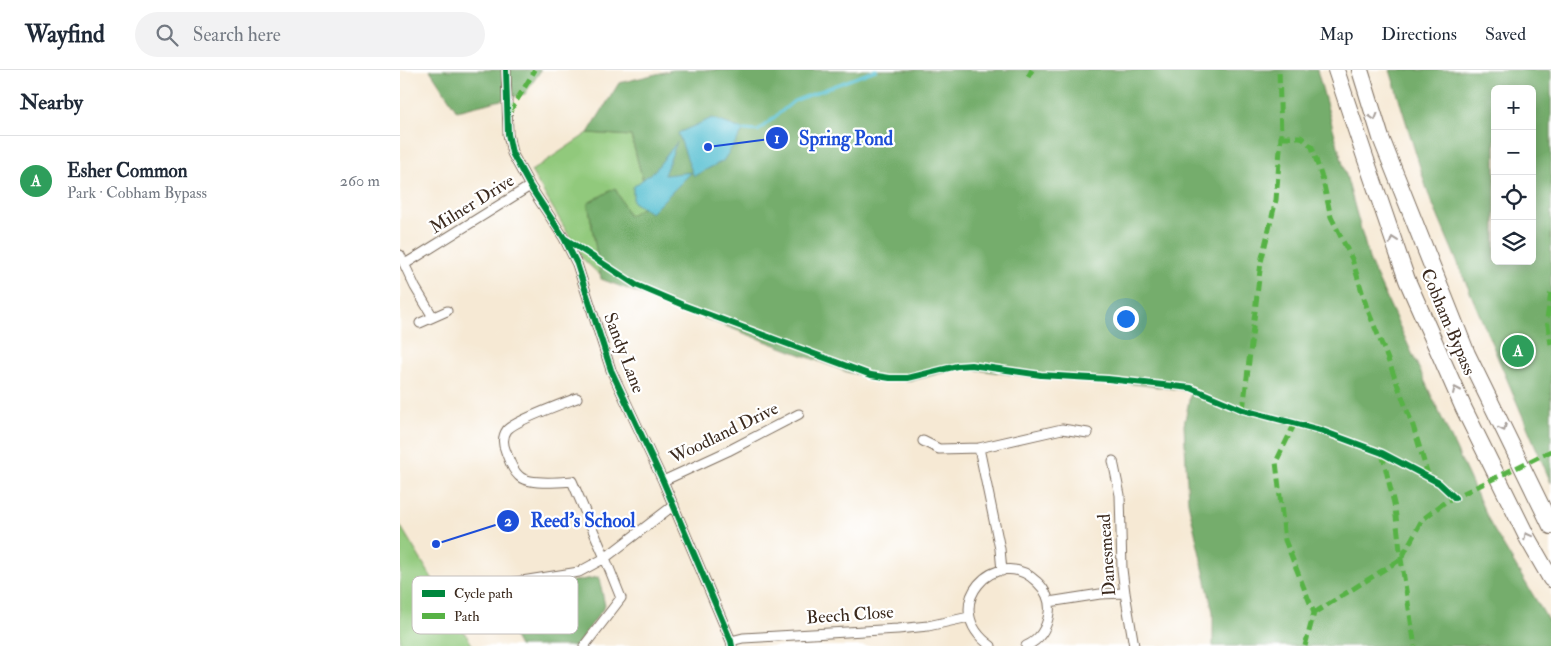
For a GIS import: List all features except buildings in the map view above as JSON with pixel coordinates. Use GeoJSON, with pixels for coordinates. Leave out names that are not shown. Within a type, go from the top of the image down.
{"type":"FeatureCollection","features":[{"type":"Feature","properties":{"kind":"highway","name":"Cobham Bypass"},"geometry":{"type":"LineString","coordinates":[[1336,70],[1407,280],[1464,409],[1528,539],[1551,579]]}},
{"type":"Feature","properties":{"kind":"highway","name":"Cobham Bypass"},"geometry":{"type":"LineString","coordinates":[[1360,70],[1381,138],[1467,354],[1551,526]]}},
{"type":"Feature","properties":{"kind":"street","name":"Sandy Lane"},"geometry":{"type":"LineString","coordinates":[[506,70],[508,134],[512,153],[530,186],[564,238],[576,264],[611,370],[674,506],[731,643]]}},
{"type":"Feature","properties":{"kind":"street","name":"Milner Drive"},"geometry":{"type":"LineString","coordinates":[[405,264],[530,186]]}},
{"type":"Feature","properties":{"kind":"street"},"geometry":{"type":"LineString","coordinates":[[400,255],[415,287],[433,317]]}},
{"type":"Feature","properties":{"kind":"street"},"geometry":{"type":"LineString","coordinates":[[420,323],[447,311]]}},
{"type":"Feature","properties":{"kind":"street"},"geometry":{"type":"LineString","coordinates":[[577,398],[542,411],[507,429],[503,438],[510,464],[520,477],[540,482],[572,481],[621,598],[584,646]]}},
{"type":"Feature","properties":{"kind":"street","name":"Woodland Drive"},"geometry":{"type":"LineString","coordinates":[[663,481],[728,451],[799,414]]}},
{"type":"Feature","properties":{"kind":"street"},"geometry":{"type":"LineString","coordinates":[[923,441],[939,449],[979,448],[1062,429],[1088,433]]}},
{"type":"Feature","properties":{"kind":"street"},"geometry":{"type":"LineString","coordinates":[[979,448],[1000,549],[1002,571]]}},
{"type":"Feature","properties":{"kind":"street","name":"Danesmead"},"geometry":{"type":"LineString","coordinates":[[1113,462],[1120,495],[1122,569],[1134,646]]}},
{"type":"Feature","properties":{"kind":"street"},"geometry":{"type":"LineString","coordinates":[[554,576],[579,572],[605,558],[674,506]]}},
{"type":"Feature","properties":{"kind":"street"},"geometry":{"type":"LineString","coordinates":[[991,646],[975,631],[969,617],[969,602],[972,593],[980,581],[991,573],[1011,569],[1030,575],[1043,588],[1049,602],[1048,623],[1035,641],[1026,646]]}},
{"type":"Feature","properties":{"kind":"street"},"geometry":{"type":"LineString","coordinates":[[1049,602],[1100,594],[1125,593]]}},
{"type":"Feature","properties":{"kind":"street","name":"Beech Close"},"geometry":{"type":"LineString","coordinates":[[731,643],[744,638],[928,626],[969,617]]}},
{"type":"Feature","properties":{"kind":"green space"},"geometry":{"type":"Polygon","coordinates":[[[430,70],[541,70],[525,94],[457,111],[430,70]]]}},
{"type":"Feature","properties":{"kind":"green space"},"geometry":{"type":"Polygon","coordinates":[[[673,70],[1317,70],[1370,262],[1491,525],[1551,625],[1551,646],[1213,646],[1213,612],[1188,502],[1184,425],[1191,391],[1126,383],[1034,377],[961,368],[914,380],[885,381],[847,372],[601,279],[588,203],[615,188],[629,216],[649,203],[631,136],[588,133],[619,83],[673,70]]]}},
{"type":"Feature","properties":{"kind":"green space"},"geometry":{"type":"Polygon","coordinates":[[[1390,70],[1551,70],[1551,483],[1428,193],[1390,70]]]}},
{"type":"Feature","properties":{"kind":"green space"},"geometry":{"type":"Polygon","coordinates":[[[588,133],[631,136],[649,203],[629,216],[588,203],[601,276],[583,259],[531,171],[588,133]]]}},
{"type":"Feature","properties":{"kind":"green space"},"geometry":{"type":"Polygon","coordinates":[[[400,525],[431,576],[412,576],[412,634],[466,634],[473,646],[400,646],[400,525]]]}},
{"type":"Feature","properties":{"kind":"green space"},"geometry":{"type":"Polygon","coordinates":[[[599,577],[605,606],[576,646],[519,646],[512,634],[578,634],[578,580],[599,577]]]}},
{"type":"Feature","properties":{"kind":"water"},"geometry":{"type":"Polygon","coordinates":[[[712,118],[744,130],[723,161],[694,176],[678,133],[712,118]]]}},
{"type":"Feature","properties":{"kind":"water"},"geometry":{"type":"Polygon","coordinates":[[[677,142],[664,175],[692,172],[651,213],[633,202],[633,187],[655,170],[677,142]]]}},
{"type":"Feature","properties":{"kind":"waterway"},"geometry":{"type":"LineString","coordinates":[[744,130],[758,131],[794,101],[876,70]]}},
{"type":"Feature","properties":{"kind":"marked path"},"geometry":{"type":"LineString","coordinates":[[509,113],[535,70]]}},
{"type":"Feature","properties":{"kind":"marked path"},"geometry":{"type":"LineString","coordinates":[[1028,77],[1032,70]]}},
{"type":"Feature","properties":{"kind":"marked path"},"geometry":{"type":"LineString","coordinates":[[1243,410],[1261,262],[1276,200],[1281,137],[1279,70]]}},
{"type":"Feature","properties":{"kind":"marked path"},"geometry":{"type":"LineString","coordinates":[[1281,137],[1301,137],[1312,147],[1323,181],[1331,217],[1352,259],[1367,308],[1413,426],[1429,478]]}},
{"type":"Feature","properties":{"kind":"marked path"},"geometry":{"type":"LineString","coordinates":[[1551,293],[1547,319],[1551,344]]}},
{"type":"Feature","properties":{"kind":"marked path"},"geometry":{"type":"LineString","coordinates":[[1295,423],[1276,462],[1285,540],[1314,613],[1305,646]]}},
{"type":"Feature","properties":{"kind":"marked path"},"geometry":{"type":"LineString","coordinates":[[1314,613],[1401,559],[1422,520],[1445,502],[1551,451]]}},
{"type":"Feature","properties":{"kind":"marked path"},"geometry":{"type":"LineString","coordinates":[[1382,453],[1395,508],[1415,646]]}},
{"type":"Feature","properties":{"kind":"cycle path"},"geometry":{"type":"LineString","coordinates":[[506,70],[508,134],[512,153],[530,186],[564,238],[577,264],[611,370],[663,481],[732,646]]}},
{"type":"Feature","properties":{"kind":"cycle path"},"geometry":{"type":"LineString","coordinates":[[564,238],[636,285],[683,305],[871,375],[908,378],[957,366],[971,365],[1041,375],[1108,379],[1191,388],[1243,410],[1320,430],[1382,453],[1439,483],[1455,498]]}},
{"type":"Feature","properties":{"kind":"place","name":"Spring Pond"},"geometry":{"type":"Point","coordinates":[708,147]}},
{"type":"Feature","properties":{"kind":"place","name":"Esher Common"},"geometry":{"type":"Point","coordinates":[1518,351]}},
{"type":"Feature","properties":{"kind":"place","name":"Reed's School"},"geometry":{"type":"Point","coordinates":[436,544]}}]}
